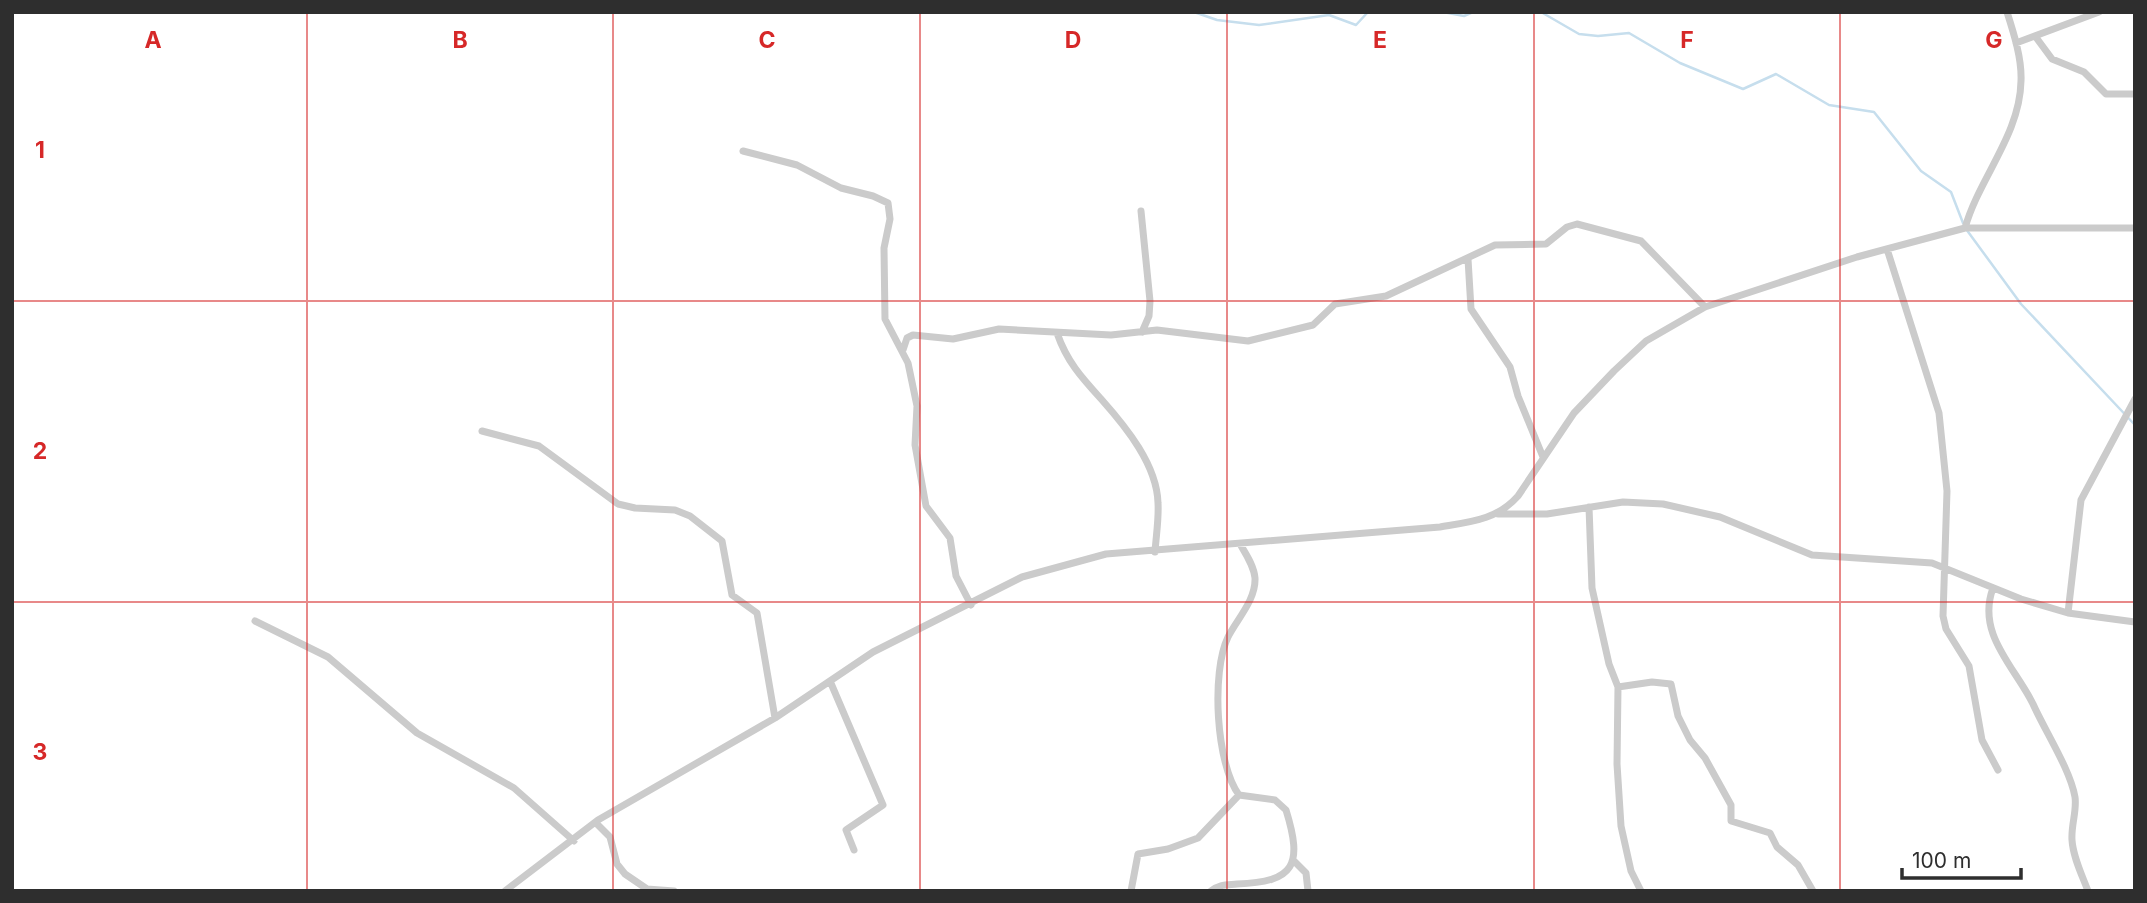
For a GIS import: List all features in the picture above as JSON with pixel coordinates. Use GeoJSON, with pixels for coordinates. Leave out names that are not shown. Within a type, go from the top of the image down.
{"type":"FeatureCollection","features":[{"type":"Feature","properties":{"kind":"street"},"geometry":{"type":"LineString","coordinates":[[1965,228],[1971,207],[2012,124],[2021,81],[2016,43],[2007,12]]}},
{"type":"Feature","properties":{"kind":"street"},"geometry":{"type":"LineString","coordinates":[[2016,43],[2099,12]]}},
{"type":"Feature","properties":{"kind":"street"},"geometry":{"type":"LineString","coordinates":[[2035,36],[2052,59],[2087,73],[2106,94],[2135,94]]}},
{"type":"Feature","properties":{"kind":"street"},"geometry":{"type":"LineString","coordinates":[[743,151],[781,159],[841,188],[873,196],[888,203],[890,219],[884,248],[884,311],[887,326],[902,350],[918,406],[915,445],[926,506],[950,538],[956,576],[971,605]]}},
{"type":"Feature","properties":{"kind":"street"},"geometry":{"type":"LineString","coordinates":[[1140,211],[1150,301],[1149,316],[1142,332]]}},
{"type":"Feature","properties":{"kind":"street"},"geometry":{"type":"LineString","coordinates":[[902,350],[907,338],[913,335],[953,339],[999,329],[1111,335],[1157,330],[1248,341],[1313,325],[1335,304],[1386,296],[1496,245],[1546,244],[1567,227],[1588,225],[1641,241],[1705,307]]}},
{"type":"Feature","properties":{"kind":"street"},"geometry":{"type":"LineString","coordinates":[[1497,514],[1518,496],[1580,405],[1646,341],[1705,307],[1887,249],[1965,228],[2135,228]]}},
{"type":"Feature","properties":{"kind":"street"},"geometry":{"type":"LineString","coordinates":[[1887,249],[1939,413],[1947,491],[1947,568],[1943,616],[1946,629],[1969,666],[1982,740],[1998,770]]}},
{"type":"Feature","properties":{"kind":"street"},"geometry":{"type":"LineString","coordinates":[[1468,259],[1471,309],[1510,367],[1518,396],[1543,457]]}},
{"type":"Feature","properties":{"kind":"street"},"geometry":{"type":"LineString","coordinates":[[1057,333],[1073,369],[1104,402],[1150,467],[1158,504],[1155,552]]}},
{"type":"Feature","properties":{"kind":"street"},"geometry":{"type":"LineString","coordinates":[[2068,614],[2081,500],[2135,399]]}},
{"type":"Feature","properties":{"kind":"street"},"geometry":{"type":"LineString","coordinates":[[482,432],[539,446],[618,504],[635,508],[675,510],[717,536],[724,548],[732,594],[757,613],[775,718]]}},
{"type":"Feature","properties":{"kind":"street"},"geometry":{"type":"LineString","coordinates":[[505,891],[596,823],[775,718],[883,647],[1012,582],[1042,570],[1097,555],[1440,527],[1497,514],[1547,514],[1623,502],[1663,504],[1720,517],[1812,555],[1932,563],[2068,614],[2135,622]]}},
{"type":"Feature","properties":{"kind":"street"},"geometry":{"type":"LineString","coordinates":[[1589,507],[1592,588],[1609,664],[1618,687],[1617,764],[1621,826],[1631,871],[1641,891]]}},
{"type":"Feature","properties":{"kind":"street"},"geometry":{"type":"LineString","coordinates":[[1211,891],[1221,885],[1259,883],[1280,878],[1289,872],[1293,860],[1283,804],[1239,795],[1233,784],[1217,706],[1218,677],[1226,642],[1244,611],[1254,584],[1253,569],[1240,544]]}},
{"type":"Feature","properties":{"kind":"street"},"geometry":{"type":"LineString","coordinates":[[1993,588],[1988,607],[1991,630],[2002,656],[2032,702],[2073,788],[2076,807],[2072,843],[2088,891]]}},
{"type":"Feature","properties":{"kind":"street"},"geometry":{"type":"LineString","coordinates":[[255,621],[328,657],[417,733],[514,788],[574,841]]}},
{"type":"Feature","properties":{"kind":"street"},"geometry":{"type":"LineString","coordinates":[[830,681],[883,805],[846,830],[854,850]]}},
{"type":"Feature","properties":{"kind":"street"},"geometry":{"type":"LineString","coordinates":[[1618,687],[1652,682],[1671,684],[1678,716],[1728,800],[1731,821],[1770,833],[1777,847],[1798,865],[1813,891]]}},
{"type":"Feature","properties":{"kind":"street"},"geometry":{"type":"LineString","coordinates":[[1131,891],[1138,854],[1168,849],[1198,838],[1239,795]]}},
{"type":"Feature","properties":{"kind":"street"},"geometry":{"type":"LineString","coordinates":[[596,823],[610,837],[617,864],[625,874],[647,889],[674,891]]}},
{"type":"Feature","properties":{"kind":"street"},"geometry":{"type":"LineString","coordinates":[[1293,860],[1306,873],[1308,891]]}},
{"type":"Feature","properties":{"kind":"waterway"},"geometry":{"type":"LineString","coordinates":[[1194,12],[1217,20],[1259,25],[1329,15],[1356,25],[1368,12]]}},
{"type":"Feature","properties":{"kind":"waterway"},"geometry":{"type":"LineString","coordinates":[[1443,12],[1464,16],[1473,12]]}},
{"type":"Feature","properties":{"kind":"waterway"},"geometry":{"type":"LineString","coordinates":[[1541,12],[1579,34],[1598,36],[1629,33],[1680,63],[1743,89],[1776,74],[1829,105],[1874,112],[1921,171],[1951,192],[1963,223]]}},
{"type":"Feature","properties":{"kind":"waterway"},"geometry":{"type":"LineString","coordinates":[[1966,229],[2021,304],[2135,425]]}}]}
